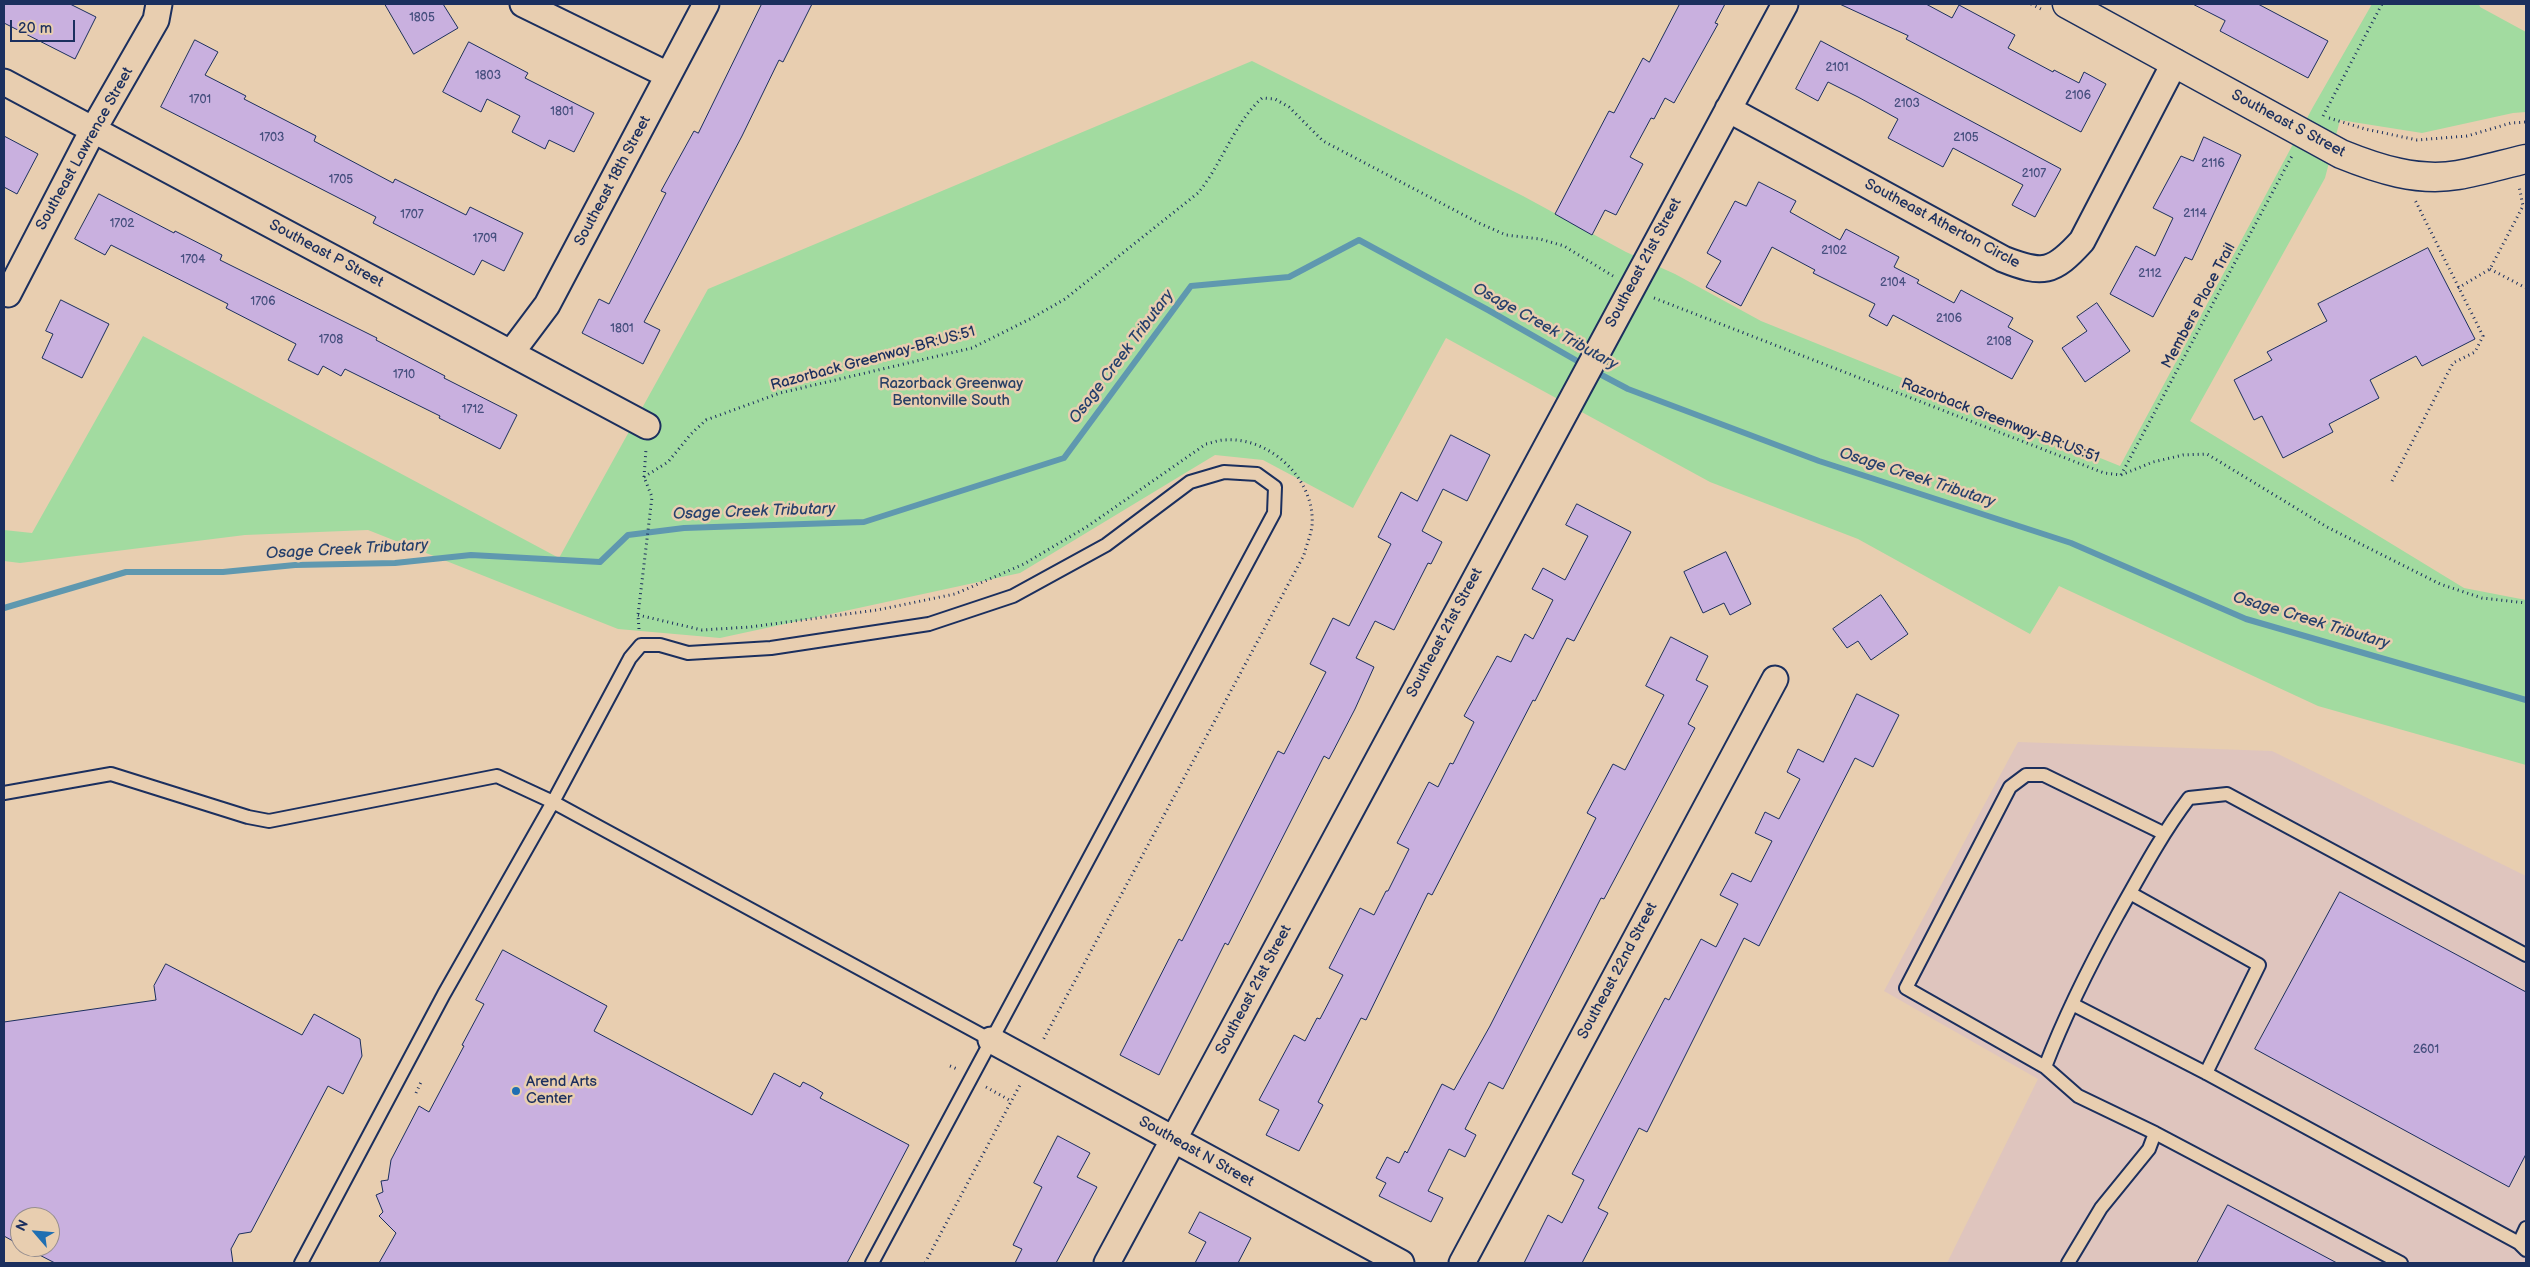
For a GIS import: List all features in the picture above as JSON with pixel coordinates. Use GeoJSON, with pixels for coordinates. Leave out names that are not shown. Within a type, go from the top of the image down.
{"type":"FeatureCollection","features":[{"type":"Feature","properties":{"kind":"street","name":"Southeast Lawrence Street"},"geometry":{"type":"LineString","coordinates":[[8,294],[93,130],[156,20],[159,4]]}},
{"type":"Feature","properties":{"kind":"street"},"geometry":{"type":"LineString","coordinates":[[523,4],[668,75]]}},
{"type":"Feature","properties":{"kind":"street","name":"Southeast 18th Street"},"geometry":{"type":"LineString","coordinates":[[511,353],[547,305],[706,4]]}},
{"type":"Feature","properties":{"kind":"street","name":"Southeast 21st Street"},"geometry":{"type":"LineString","coordinates":[[1107,1263],[1574,392],[1785,4]]}},
{"type":"Feature","properties":{"kind":"street","name":"Southeast S Street"},"geometry":{"type":"LineString","coordinates":[[2067,4],[2342,154],[2370,166],[2406,175],[2457,176],[2522,171]]}},
{"type":"Feature","properties":{"kind":"street","name":"Southeast Atherton Circle"},"geometry":{"type":"LineString","coordinates":[[1728,109],[2003,259],[2026,268],[2046,270],[2066,258],[2082,240],[2175,62]]}},
{"type":"Feature","properties":{"kind":"street","name":"Southeast P Street"},"geometry":{"type":"LineString","coordinates":[[4,82],[648,426]]}},
{"type":"Feature","properties":{"kind":"street","name":"Southeast 22nd Street"},"geometry":{"type":"LineString","coordinates":[[1462,1263],[1775,679]]}},
{"type":"Feature","properties":{"kind":"street","name":"Southeast N Street"},"geometry":{"type":"LineString","coordinates":[[991,1040],[1401,1263]]}},
{"type":"Feature","properties":{"kind":"lane"},"geometry":{"type":"LineString","coordinates":[[301,1263],[444,994],[553,802],[630,658],[641,645],[660,645],[688,653],[771,648],[928,624],[1013,596],[1106,545],[1190,482],[1224,472],[1257,474],[1276,487],[1274,513],[872,1263]]}},
{"type":"Feature","properties":{"kind":"lane"},"geometry":{"type":"LineString","coordinates":[[4,793],[111,774],[269,821],[497,776],[553,802],[991,1040]]}},
{"type":"Feature","properties":{"kind":"lane"},"geometry":{"type":"LineString","coordinates":[[2163,833],[2044,775],[2026,775],[2010,787],[1906,988],[2045,1067],[2078,1096],[2155,1133],[2401,1263]]}},
{"type":"Feature","properties":{"kind":"lane"},"geometry":{"type":"LineString","coordinates":[[2045,1067],[2072,1004],[2130,893],[2163,833],[2189,798],[2227,794],[2526,955]]}},
{"type":"Feature","properties":{"kind":"lane"},"geometry":{"type":"LineString","coordinates":[[2130,893],[2259,965],[2206,1073]]}},
{"type":"Feature","properties":{"kind":"lane"},"geometry":{"type":"LineString","coordinates":[[2072,1004],[2206,1073],[2522,1247],[2526,1228]]}},
{"type":"Feature","properties":{"kind":"lane"},"geometry":{"type":"LineString","coordinates":[[2068,1263],[2101,1208],[2149,1149],[2155,1133]]}},
{"type":"Feature","properties":{"kind":"path"},"geometry":{"type":"LineString","coordinates":[[2318,120],[2322,117],[2382,4]]}},
{"type":"Feature","properties":{"kind":"path","name":"Razorback Greenway-BR:US:51"},"geometry":{"type":"LineString","coordinates":[[644,478],[668,462],[691,434],[706,420],[780,393],[972,348],[1065,299],[1198,193],[1212,176],[1251,108],[1262,98],[1275,99],[1289,107],[1323,141],[1479,223],[1506,235],[1540,239],[1564,246],[1617,278]]}},
{"type":"Feature","properties":{"kind":"path"},"geometry":{"type":"LineString","coordinates":[[2314,112],[2322,117],[2365,129],[2418,140],[2468,136],[2511,123],[2526,122]]}},
{"type":"Feature","properties":{"kind":"path","name":"Members Place Trail"},"geometry":{"type":"LineString","coordinates":[[2121,474],[2296,148]]}},
{"type":"Feature","properties":{"kind":"path"},"geometry":{"type":"LineString","coordinates":[[2458,288],[2490,270],[2523,206],[2522,171]]}},
{"type":"Feature","properties":{"kind":"path"},"geometry":{"type":"LineString","coordinates":[[2392,481],[2453,363],[2475,352],[2483,336],[2416,207],[2414,195]]}},
{"type":"Feature","properties":{"kind":"path"},"geometry":{"type":"LineString","coordinates":[[2490,270],[2526,288]]}},
{"type":"Feature","properties":{"kind":"path","name":"Razorback Greenway-BR:US:51"},"geometry":{"type":"LineString","coordinates":[[1654,298],[2104,473],[2121,474],[2168,459],[2207,454],[2327,527],[2440,584],[2482,598],[2526,603]]}},
{"type":"Feature","properties":{"kind":"path"},"geometry":{"type":"LineString","coordinates":[[648,426],[644,478],[652,496],[638,615],[702,630],[750,627],[877,610],[955,594],[1024,564],[1088,526],[1206,444],[1225,440],[1253,444],[1276,455],[1291,467],[1308,492],[1312,525],[1304,555],[1040,1046]]}},
{"type":"Feature","properties":{"kind":"path"},"geometry":{"type":"LineString","coordinates":[[925,1263],[1024,1077]]}},
{"type":"Feature","properties":{"kind":"path"},"geometry":{"type":"LineString","coordinates":[[416,1092],[421,1082]]}},
{"type":"Feature","properties":{"kind":"path"},"geometry":{"type":"LineString","coordinates":[[985,1086],[1011,1101]]}},
{"type":"Feature","properties":{"kind":"shaded area"},"geometry":{"type":"Polygon","coordinates":[[[2018,742],[2272,751],[2526,876],[2526,1263],[1947,1263],[2038,1079],[1884,991],[2018,742]]]}},
{"type":"Feature","properties":{"kind":"green space","name":"Razorback Greenway Bentonville South"},"geometry":{"type":"Polygon","coordinates":[[[2372,4],[2479,4],[2480,7],[2526,32],[2526,112],[2513,113],[2422,133],[2340,120],[2325,178],[2190,421],[2464,588],[2526,600],[2526,765],[2318,706],[2059,586],[2030,634],[1858,539],[1710,482],[1446,338],[1353,508],[1263,460],[1215,455],[1020,573],[720,638],[618,629],[368,530],[245,535],[20,563],[4,561],[4,530],[32,533],[143,336],[559,558],[708,289],[1252,61],[1523,196],[1626,252],[1675,274],[1761,321],[2120,466],[2313,107],[2372,4]]]}},
{"type":"Feature","properties":{"kind":"building"},"geometry":{"type":"Polygon","coordinates":[[[4,4],[70,4],[96,17],[75,59],[4,23],[4,4]]]}},
{"type":"Feature","properties":{"kind":"building"},"geometry":{"type":"Polygon","coordinates":[[[385,4],[443,4],[458,28],[414,54],[385,4]]]}},
{"type":"Feature","properties":{"kind":"building"},"geometry":{"type":"Polygon","coordinates":[[[762,4],[812,4],[783,62],[779,60],[742,136],[644,322],[660,330],[643,364],[582,333],[599,299],[609,304],[666,193],[661,191],[694,131],[698,133],[762,4]]]}},
{"type":"Feature","properties":{"kind":"building"},"geometry":{"type":"Polygon","coordinates":[[[1680,4],[1725,4],[1715,23],[1718,24],[1674,103],[1665,98],[1654,119],[1651,118],[1630,157],[1643,164],[1616,215],[1605,210],[1592,235],[1555,214],[1609,111],[1614,113],[1643,58],[1649,62],[1680,4]]]}},
{"type":"Feature","properties":{"kind":"building"},"geometry":{"type":"Polygon","coordinates":[[[1840,4],[1926,4],[1952,18],[1959,5],[2015,35],[2008,48],[2053,72],[2054,70],[2079,83],[2084,72],[2106,84],[2081,132],[1906,39],[1908,36],[1840,4]]]}},
{"type":"Feature","properties":{"kind":"building"},"geometry":{"type":"Polygon","coordinates":[[[2193,4],[2258,4],[2328,41],[2308,78],[2220,31],[2225,21],[2193,4]]]}},
{"type":"Feature","properties":{"kind":"building"},"geometry":{"type":"Polygon","coordinates":[[[195,40],[218,52],[205,75],[246,96],[244,99],[316,136],[314,141],[393,183],[395,179],[466,215],[470,207],[523,233],[504,271],[482,260],[474,275],[373,223],[376,217],[161,107],[195,40]]]}},
{"type":"Feature","properties":{"kind":"building"},"geometry":{"type":"Polygon","coordinates":[[[1821,41],[2061,169],[2035,217],[2012,205],[2023,185],[1953,148],[1943,167],[1888,138],[1898,119],[1828,82],[1818,101],[1796,89],[1821,41]]]}},
{"type":"Feature","properties":{"kind":"building"},"geometry":{"type":"Polygon","coordinates":[[[469,42],[528,73],[525,78],[594,113],[574,152],[549,140],[545,149],[512,132],[520,116],[487,99],[481,112],[443,92],[469,42]]]}},
{"type":"Feature","properties":{"kind":"building"},"geometry":{"type":"Polygon","coordinates":[[[4,136],[38,154],[17,194],[4,187],[4,136]]]}},
{"type":"Feature","properties":{"kind":"building"},"geometry":{"type":"Polygon","coordinates":[[[2204,137],[2241,155],[2192,260],[2185,257],[2153,317],[2110,294],[2136,246],[2155,256],[2173,218],[2153,208],[2181,156],[2193,161],[2204,137]]]}},
{"type":"Feature","properties":{"kind":"building"},"geometry":{"type":"Polygon","coordinates":[[[1759,182],[1796,201],[1790,212],[1840,240],[1846,229],[1899,257],[1894,267],[1919,280],[1917,283],[1954,303],[1961,290],[2013,318],[2008,327],[2033,341],[2012,379],[1893,315],[1887,326],[1869,316],[1875,304],[1813,273],[1815,270],[1772,247],[1741,306],[1706,287],[1721,261],[1707,253],[1735,201],[1746,206],[1759,182]]]}},
{"type":"Feature","properties":{"kind":"building"},"geometry":{"type":"Polygon","coordinates":[[[99,194],[174,233],[175,231],[222,255],[220,260],[377,338],[376,340],[445,376],[444,378],[517,415],[500,449],[439,418],[440,416],[345,369],[341,376],[323,366],[318,375],[288,360],[296,344],[226,308],[228,304],[111,245],[105,255],[75,239],[99,194]]]}},
{"type":"Feature","properties":{"kind":"building"},"geometry":{"type":"Polygon","coordinates":[[[2428,248],[2475,339],[2422,366],[2416,356],[2370,380],[2379,398],[2329,424],[2333,432],[2283,458],[2262,416],[2254,420],[2234,380],[2272,360],[2267,352],[2327,321],[2318,304],[2428,248]]]}},
{"type":"Feature","properties":{"kind":"building"},"geometry":{"type":"Polygon","coordinates":[[[61,300],[109,324],[82,378],[42,358],[53,334],[46,331],[61,300]]]}},
{"type":"Feature","properties":{"kind":"building"},"geometry":{"type":"Polygon","coordinates":[[[2097,303],[2130,351],[2085,382],[2062,348],[2087,331],[2077,317],[2097,303]]]}},
{"type":"Feature","properties":{"kind":"building"},"geometry":{"type":"Polygon","coordinates":[[[1451,435],[1490,455],[1467,501],[1443,489],[1422,531],[1442,542],[1431,564],[1428,563],[1394,630],[1375,621],[1356,658],[1374,667],[1355,709],[1329,759],[1324,756],[1228,945],[1225,943],[1159,1075],[1120,1055],[1179,939],[1182,941],[1278,751],[1284,754],[1326,672],[1310,664],[1333,618],[1349,626],[1391,544],[1378,537],[1401,492],[1417,501],[1451,435]]]}},
{"type":"Feature","properties":{"kind":"building"},"geometry":{"type":"Polygon","coordinates":[[[1577,504],[1631,532],[1574,641],[1567,638],[1535,701],[1533,700],[1432,895],[1428,893],[1366,1020],[1361,1018],[1318,1102],[1323,1105],[1299,1151],[1266,1135],[1279,1110],[1259,1100],[1294,1035],[1305,1041],[1317,1018],[1320,1019],[1343,975],[1329,968],[1360,908],[1374,915],[1386,891],[1388,891],[1409,849],[1397,843],[1429,782],[1438,787],[1450,763],[1453,764],[1474,722],[1464,716],[1497,656],[1511,662],[1525,634],[1533,639],[1553,600],[1532,589],[1543,568],[1565,580],[1588,536],[1566,525],[1577,504]]]}},
{"type":"Feature","properties":{"kind":"building"},"geometry":{"type":"Polygon","coordinates":[[[1726,552],[1751,604],[1730,615],[1724,603],[1703,613],[1684,572],[1726,552]]]}},
{"type":"Feature","properties":{"kind":"building"},"geometry":{"type":"Polygon","coordinates":[[[1881,595],[1908,634],[1871,660],[1858,641],[1847,648],[1833,629],[1881,595]]]}},
{"type":"Feature","properties":{"kind":"building"},"geometry":{"type":"Polygon","coordinates":[[[1671,637],[1708,656],[1696,680],[1708,686],[1688,724],[1695,728],[1604,899],[1601,898],[1503,1089],[1489,1082],[1465,1129],[1476,1135],[1465,1157],[1449,1149],[1428,1191],[1443,1198],[1431,1222],[1379,1196],[1386,1183],[1376,1178],[1387,1157],[1399,1163],[1405,1151],[1407,1153],[1442,1084],[1454,1090],[1490,1026],[1596,818],[1587,813],[1613,764],[1625,770],[1664,695],[1646,686],[1671,637]]]}},
{"type":"Feature","properties":{"kind":"building"},"geometry":{"type":"Polygon","coordinates":[[[1857,694],[1899,715],[1873,767],[1855,758],[1759,946],[1744,938],[1647,1132],[1639,1128],[1598,1208],[1608,1213],[1582,1263],[1524,1263],[1548,1215],[1562,1223],[1584,1180],[1572,1174],[1665,998],[1669,1000],[1701,939],[1716,947],[1738,904],[1720,895],[1732,873],[1751,882],[1772,841],[1755,833],[1765,812],[1779,819],[1800,779],[1787,772],[1798,749],[1823,762],[1857,694]]]}},
{"type":"Feature","properties":{"kind":"building"},"geometry":{"type":"Polygon","coordinates":[[[2340,892],[2526,992],[2526,1154],[2509,1187],[2255,1049],[2340,892]]]}},
{"type":"Feature","properties":{"kind":"building"},"geometry":{"type":"Polygon","coordinates":[[[503,950],[607,1006],[594,1031],[752,1115],[774,1073],[800,1087],[803,1082],[813,1087],[823,1093],[820,1098],[909,1145],[847,1263],[379,1263],[396,1233],[379,1216],[383,1212],[376,1195],[383,1192],[381,1181],[388,1180],[391,1160],[419,1106],[429,1112],[464,1046],[462,1045],[484,1004],[476,1000],[503,950]]]}},
{"type":"Feature","properties":{"kind":"building"},"geometry":{"type":"Polygon","coordinates":[[[166,964],[302,1035],[314,1014],[360,1039],[362,1056],[343,1094],[328,1086],[251,1232],[239,1234],[231,1249],[233,1263],[55,1263],[43,1257],[60,1257],[60,1207],[10,1207],[10,1239],[4,1236],[4,1022],[156,1000],[154,986],[166,964]]]}},
{"type":"Feature","properties":{"kind":"building"},"geometry":{"type":"Polygon","coordinates":[[[1058,1136],[1090,1153],[1077,1177],[1097,1187],[1056,1263],[1015,1263],[1022,1249],[1013,1245],[1042,1187],[1034,1183],[1058,1136]]]}},
{"type":"Feature","properties":{"kind":"building"},"geometry":{"type":"Polygon","coordinates":[[[2228,1205],[2337,1263],[2197,1263],[2228,1205]]]}},
{"type":"Feature","properties":{"kind":"building"},"geometry":{"type":"Polygon","coordinates":[[[1200,1212],[1251,1238],[1238,1263],[1195,1263],[1206,1242],[1189,1233],[1200,1212]]]}},
{"type":"Feature","properties":{"kind":"waterway","name":"Osage Creek Tributary"},"geometry":{"type":"LineString","coordinates":[[4,608],[126,572],[223,572],[295,565],[395,563],[471,555],[600,562],[628,535],[684,528],[864,522],[1064,458],[1191,286],[1289,277],[1359,240],[1586,366]]}},
{"type":"Feature","properties":{"kind":"waterway","name":"Osage Creek Tributary"},"geometry":{"type":"LineString","coordinates":[[1594,371],[1628,389],[1819,461],[2071,543],[2246,619],[2526,700]]}},
{"type":"Feature","properties":{"kind":"place","name":"Arend Arts Center"},"geometry":{"type":"Point","coordinates":[516,1091]}}]}
